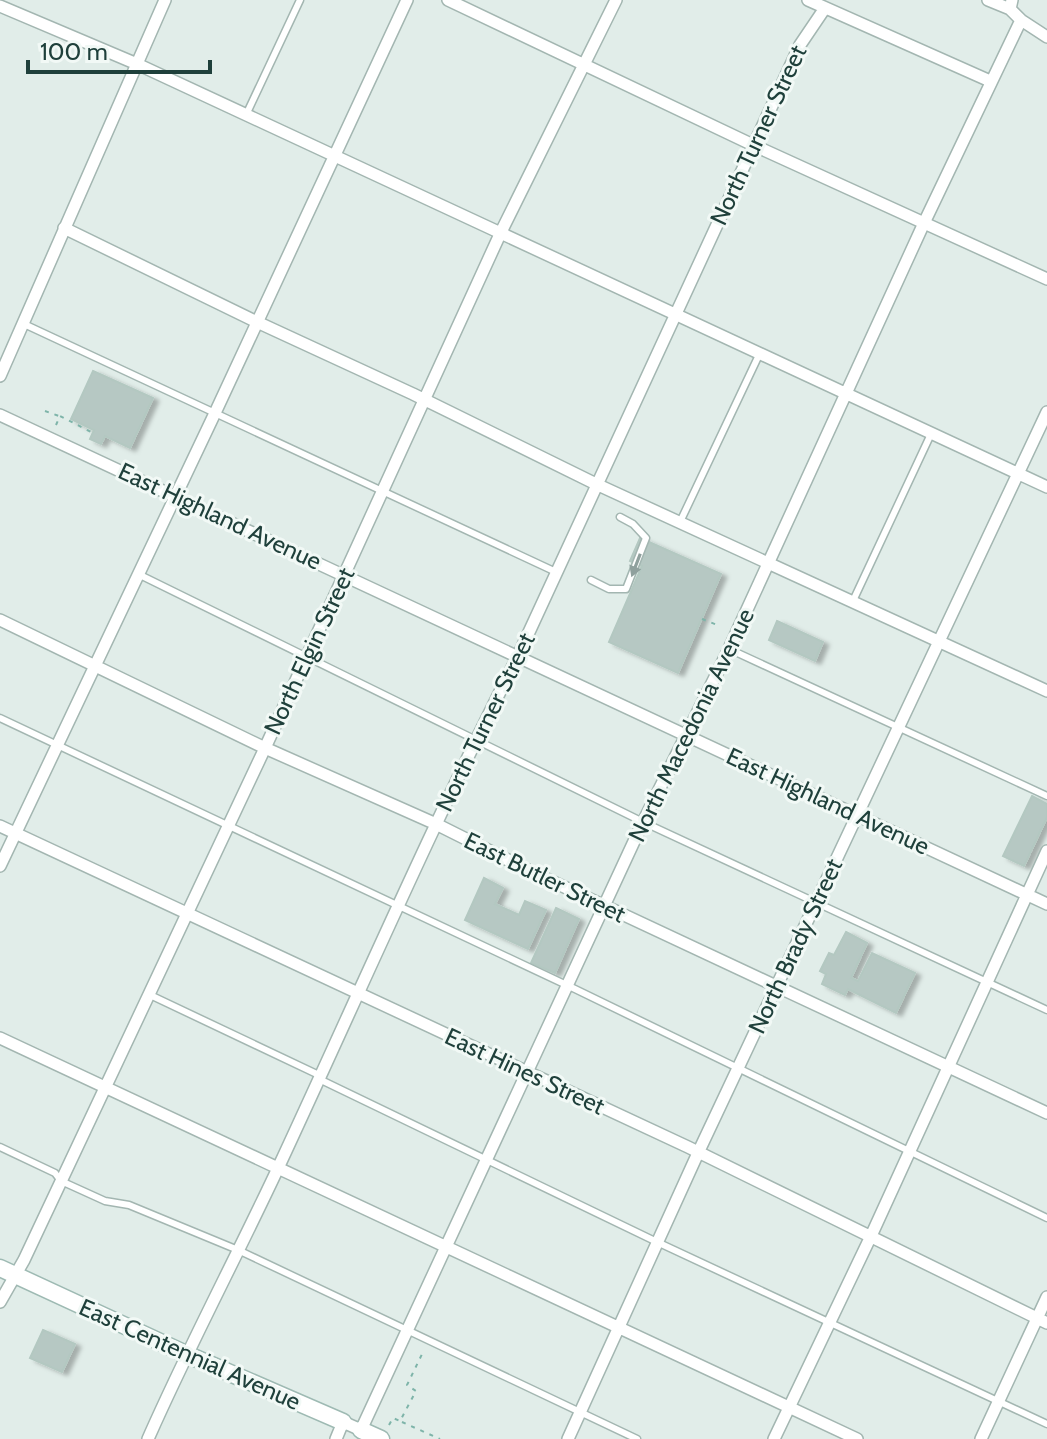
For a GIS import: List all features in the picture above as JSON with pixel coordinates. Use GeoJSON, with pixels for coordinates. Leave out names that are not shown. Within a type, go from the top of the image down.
{"type":"FeatureCollection","features":[{"type":"Feature","properties":{"kind":"street"},"geometry":{"type":"LineString","coordinates":[[0,376],[165,0]]}},
{"type":"Feature","properties":{"kind":"street"},"geometry":{"type":"LineString","coordinates":[[0,866],[407,0]]}},
{"type":"Feature","properties":{"kind":"street"},"geometry":{"type":"LineString","coordinates":[[448,0],[753,145],[1047,279]]}},
{"type":"Feature","properties":{"kind":"street","name":"North Elgin Street"},"geometry":{"type":"LineString","coordinates":[[0,1302],[7,1272],[61,1181],[265,748],[501,232],[616,0]]}},
{"type":"Feature","properties":{"kind":"street"},"geometry":{"type":"LineString","coordinates":[[808,0],[990,81]]}},
{"type":"Feature","properties":{"kind":"street"},"geometry":{"type":"LineString","coordinates":[[988,0],[1011,5],[1021,20],[1047,37]]}},
{"type":"Feature","properties":{"kind":"street"},"geometry":{"type":"LineString","coordinates":[[0,6],[137,64],[1047,487]]}},
{"type":"Feature","properties":{"kind":"street","name":"North Turner Street"},"geometry":{"type":"LineString","coordinates":[[148,1439],[518,656],[800,45],[825,8]]}},
{"type":"Feature","properties":{"kind":"street","name":"North Macedonia Avenue"},"geometry":{"type":"LineString","coordinates":[[361,1430],[566,985],[729,649],[924,223],[1021,20]]}},
{"type":"Feature","properties":{"kind":"street"},"geometry":{"type":"LineString","coordinates":[[64,228],[596,484],[1047,691]]}},
{"type":"Feature","properties":{"kind":"street","name":"North Brady Street"},"geometry":{"type":"LineString","coordinates":[[568,1439],[698,1153],[1047,412]]}},
{"type":"Feature","properties":{"kind":"street","name":"East Highland Avenue"},"geometry":{"type":"LineString","coordinates":[[0,415],[1047,904]]}},
{"type":"Feature","properties":{"kind":"street","name":"East Butler Street"},"geometry":{"type":"LineString","coordinates":[[0,620],[265,748],[436,824],[1047,1113]]}},
{"type":"Feature","properties":{"kind":"street","name":"East Hines Street"},"geometry":{"type":"LineString","coordinates":[[0,826],[527,1071],[1042,1320]]}},
{"type":"Feature","properties":{"kind":"street"},"geometry":{"type":"LineString","coordinates":[[774,1439],[871,1236],[1047,851]]}},
{"type":"Feature","properties":{"kind":"street"},"geometry":{"type":"LineString","coordinates":[[0,1038],[857,1439]]}},
{"type":"Feature","properties":{"kind":"street","name":"East Centennial Avenue"},"geometry":{"type":"LineString","coordinates":[[7,1272],[361,1430],[384,1433]]}},
{"type":"Feature","properties":{"kind":"street"},"geometry":{"type":"LineString","coordinates":[[981,1439],[1042,1320],[1047,1297]]}},
{"type":"Feature","properties":{"kind":"street"},"geometry":{"type":"LineString","coordinates":[[336,1439],[343,1422]]}},
{"type":"Feature","properties":{"kind":"lane"},"geometry":{"type":"LineString","coordinates":[[246,115],[300,0]]}},
{"type":"Feature","properties":{"kind":"lane"},"geometry":{"type":"LineString","coordinates":[[24,324],[556,572]]}},
{"type":"Feature","properties":{"kind":"lane"},"geometry":{"type":"LineString","coordinates":[[680,522],[759,355]]}},
{"type":"Feature","properties":{"kind":"lane"},"geometry":{"type":"LineString","coordinates":[[852,603],[931,434]]}},
{"type":"Feature","properties":{"kind":"lane"},"geometry":{"type":"LineString","coordinates":[[591,580],[609,589],[626,589],[646,538],[633,524],[620,517]]}},
{"type":"Feature","properties":{"kind":"lane"},"geometry":{"type":"LineString","coordinates":[[137,573],[643,822],[1047,1010]]}},
{"type":"Feature","properties":{"kind":"lane"},"geometry":{"type":"LineString","coordinates":[[729,649],[1047,796]]}},
{"type":"Feature","properties":{"kind":"lane"},"geometry":{"type":"LineString","coordinates":[[0,718],[566,985],[1047,1218]]}},
{"type":"Feature","properties":{"kind":"lane"},"geometry":{"type":"LineString","coordinates":[[148,994],[657,1242],[1047,1424]]}},
{"type":"Feature","properties":{"kind":"lane"},"geometry":{"type":"LineString","coordinates":[[0,1147],[105,1201],[129,1205],[238,1250],[637,1439]]}},
{"type":"Feature","properties":{"kind":"path"},"geometry":{"type":"LineString","coordinates":[[45,411],[93,433]]}},
{"type":"Feature","properties":{"kind":"path"},"geometry":{"type":"LineString","coordinates":[[56,425],[60,416]]}},
{"type":"Feature","properties":{"kind":"path"},"geometry":{"type":"LineString","coordinates":[[702,619],[720,626]]}},
{"type":"Feature","properties":{"kind":"path"},"geometry":{"type":"LineString","coordinates":[[400,1421],[416,1391],[407,1385],[424,1349]]}},
{"type":"Feature","properties":{"kind":"path"},"geometry":{"type":"LineString","coordinates":[[384,1433],[393,1418],[440,1439]]}},
{"type":"Feature","properties":{"kind":"building"},"geometry":{"type":"Polygon","coordinates":[[[93,371],[153,398],[130,448],[105,436],[101,444],[90,439],[94,430],[71,419],[93,371]]]}},
{"type":"Feature","properties":{"kind":"building"},"geometry":{"type":"Polygon","coordinates":[[[640,538],[721,574],[678,673],[609,642],[642,566],[630,561],[640,538]]]}},
{"type":"Feature","properties":{"kind":"building"},"geometry":{"type":"Polygon","coordinates":[[[777,621],[823,642],[815,661],[769,640],[777,621]]]}},
{"type":"Feature","properties":{"kind":"building"},"geometry":{"type":"Polygon","coordinates":[[[1032,796],[1047,804],[1047,817],[1024,866],[1003,856],[1032,796]]]}},
{"type":"Feature","properties":{"kind":"building"},"geometry":{"type":"Polygon","coordinates":[[[484,878],[503,888],[495,904],[519,915],[525,901],[546,910],[528,949],[465,920],[484,878]]]}},
{"type":"Feature","properties":{"kind":"building"},"geometry":{"type":"Polygon","coordinates":[[[556,908],[579,919],[555,973],[531,963],[556,908]]]}},
{"type":"Feature","properties":{"kind":"building"},"geometry":{"type":"Polygon","coordinates":[[[846,932],[867,943],[851,978],[858,981],[872,953],[915,973],[896,1013],[848,989],[845,995],[822,984],[826,974],[820,971],[829,953],[834,955],[846,932]]]}},
{"type":"Feature","properties":{"kind":"building"},"geometry":{"type":"Polygon","coordinates":[[[43,1330],[75,1344],[62,1372],[30,1358],[43,1330]]]}}]}
